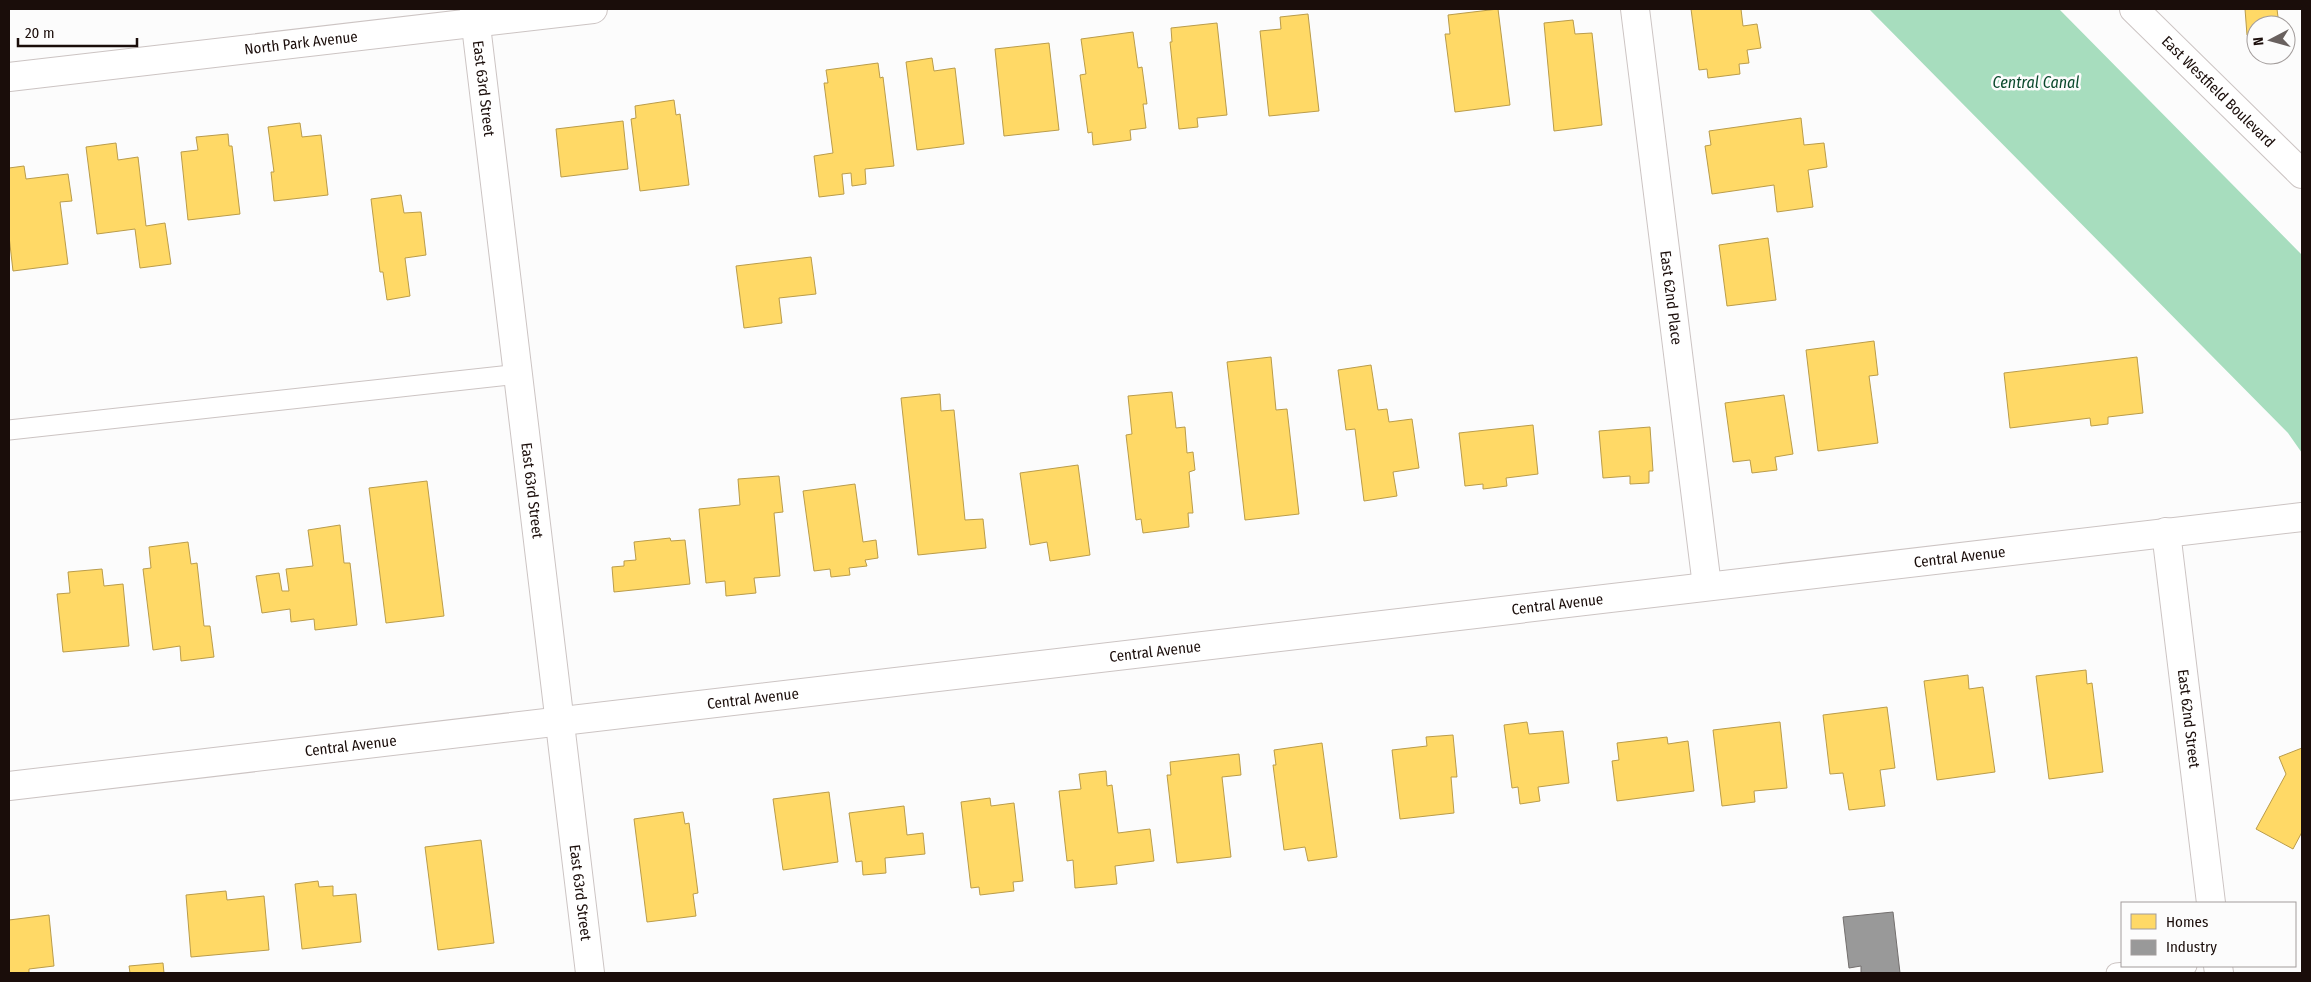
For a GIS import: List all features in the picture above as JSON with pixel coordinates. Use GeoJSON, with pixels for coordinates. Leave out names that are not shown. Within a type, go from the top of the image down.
{"type":"FeatureCollection","features":[{"type":"Feature","properties":{"kind":"street","name":"North Park Avenue"},"geometry":{"type":"LineString","coordinates":[[9,76],[475,16],[593,9]]}},
{"type":"Feature","properties":{"kind":"street","name":"East 62nd Place"},"geometry":{"type":"LineString","coordinates":[[1634,9],[1707,586]]}},
{"type":"Feature","properties":{"kind":"street","name":"East Westfield Boulevard"},"geometry":{"type":"LineString","coordinates":[[2134,9],[2302,174]]}},
{"type":"Feature","properties":{"kind":"street","name":"East 63rd Street"},"geometry":{"type":"LineString","coordinates":[[475,16],[590,973]]}},
{"type":"Feature","properties":{"kind":"street","name":"Central Avenue"},"geometry":{"type":"LineString","coordinates":[[9,786],[2302,517]]}},
{"type":"Feature","properties":{"kind":"street","name":"East 62nd Street"},"geometry":{"type":"LineString","coordinates":[[2166,532],[2210,902]]}},
{"type":"Feature","properties":{"kind":"lane"},"geometry":{"type":"LineString","coordinates":[[9,430],[519,374]]}},
{"type":"Feature","properties":{"kind":"lane"},"geometry":{"type":"LineString","coordinates":[[2116,973],[2177,967]]}},
{"type":"Feature","properties":{"kind":"water","name":"Central Canal"},"geometry":{"type":"Polygon","coordinates":[[[1869,9],[2059,9],[2302,255],[2302,453],[2288,433],[1869,9]]]}},
{"type":"Feature","properties":{"kind":"building: Homes"},"geometry":{"type":"Polygon","coordinates":[[[1498,9],[1510,105],[1455,112],[1445,34],[1450,34],[1448,15],[1498,9]]]}},
{"type":"Feature","properties":{"kind":"building: Homes"},"geometry":{"type":"Polygon","coordinates":[[[1691,9],[1741,9],[1743,26],[1757,24],[1761,48],[1747,50],[1749,63],[1739,64],[1740,74],[1708,78],[1707,69],[1699,70],[1691,9]]]}},
{"type":"Feature","properties":{"kind":"building: Homes"},"geometry":{"type":"Polygon","coordinates":[[[2245,9],[2277,9],[2278,15],[2246,15],[2246,22],[2245,9]]]}},
{"type":"Feature","properties":{"kind":"building: Homes"},"geometry":{"type":"Polygon","coordinates":[[[1308,14],[1319,111],[1269,116],[1260,31],[1281,29],[1280,17],[1308,14]]]}},
{"type":"Feature","properties":{"kind":"building: Homes"},"geometry":{"type":"Polygon","coordinates":[[[1573,20],[1575,34],[1592,33],[1602,125],[1554,131],[1544,23],[1573,20]]]}},
{"type":"Feature","properties":{"kind":"building: Homes"},"geometry":{"type":"Polygon","coordinates":[[[1217,23],[1227,115],[1197,118],[1198,127],[1179,129],[1170,42],[1172,42],[1171,28],[1217,23]]]}},
{"type":"Feature","properties":{"kind":"building: Homes"},"geometry":{"type":"Polygon","coordinates":[[[1133,32],[1138,68],[1142,67],[1147,104],[1143,104],[1146,128],[1130,130],[1131,140],[1093,145],[1092,132],[1088,133],[1080,75],[1086,74],[1081,39],[1133,32]]]}},
{"type":"Feature","properties":{"kind":"building: Homes"},"geometry":{"type":"Polygon","coordinates":[[[1049,43],[1059,130],[1004,136],[995,49],[1049,43]]]}},
{"type":"Feature","properties":{"kind":"building: Homes"},"geometry":{"type":"Polygon","coordinates":[[[932,58],[934,71],[955,68],[964,144],[917,150],[906,62],[932,58]]]}},
{"type":"Feature","properties":{"kind":"building: Homes"},"geometry":{"type":"Polygon","coordinates":[[[878,63],[880,78],[883,77],[894,166],[865,169],[866,184],[852,186],[851,173],[842,174],[844,194],[819,197],[814,156],[833,153],[824,83],[828,83],[826,70],[878,63]]]}},
{"type":"Feature","properties":{"kind":"building: Homes"},"geometry":{"type":"Polygon","coordinates":[[[674,100],[676,115],[680,114],[689,185],[640,191],[631,119],[636,118],[635,106],[674,100]]]}},
{"type":"Feature","properties":{"kind":"building: Homes"},"geometry":{"type":"Polygon","coordinates":[[[1801,118],[1804,145],[1824,143],[1827,167],[1808,170],[1813,207],[1777,212],[1774,185],[1712,194],[1705,146],[1711,145],[1709,131],[1801,118]]]}},
{"type":"Feature","properties":{"kind":"building: Homes"},"geometry":{"type":"Polygon","coordinates":[[[623,121],[628,169],[561,177],[556,129],[623,121]]]}},
{"type":"Feature","properties":{"kind":"building: Homes"},"geometry":{"type":"Polygon","coordinates":[[[300,123],[302,137],[321,135],[328,195],[274,201],[271,172],[274,172],[268,127],[300,123]]]}},
{"type":"Feature","properties":{"kind":"building: Homes"},"geometry":{"type":"Polygon","coordinates":[[[228,134],[229,146],[232,146],[240,214],[188,220],[181,152],[198,150],[196,137],[228,134]]]}},
{"type":"Feature","properties":{"kind":"building: Homes"},"geometry":{"type":"Polygon","coordinates":[[[116,143],[118,160],[138,157],[146,226],[165,223],[171,264],[140,268],[135,229],[97,234],[86,147],[116,143]]]}},
{"type":"Feature","properties":{"kind":"building: Homes"},"geometry":{"type":"Polygon","coordinates":[[[24,166],[26,179],[68,174],[72,201],[60,202],[68,264],[13,271],[9,236],[9,168],[24,166]]]}},
{"type":"Feature","properties":{"kind":"building: Homes"},"geometry":{"type":"Polygon","coordinates":[[[401,195],[404,213],[421,212],[426,255],[405,258],[410,296],[387,300],[383,272],[380,272],[371,199],[401,195]]]}},
{"type":"Feature","properties":{"kind":"building: Homes"},"geometry":{"type":"Polygon","coordinates":[[[1768,238],[1776,300],[1727,306],[1719,245],[1768,238]]]}},
{"type":"Feature","properties":{"kind":"building: Homes"},"geometry":{"type":"Polygon","coordinates":[[[811,257],[816,294],[779,298],[782,323],[744,328],[736,266],[811,257]]]}},
{"type":"Feature","properties":{"kind":"building: Homes"},"geometry":{"type":"Polygon","coordinates":[[[1874,341],[1878,375],[1869,376],[1878,443],[1818,451],[1806,350],[1874,341]]]}},
{"type":"Feature","properties":{"kind":"building: Homes"},"geometry":{"type":"Polygon","coordinates":[[[1271,357],[1276,410],[1287,409],[1299,514],[1245,520],[1227,362],[1271,357]]]}},
{"type":"Feature","properties":{"kind":"building: Homes"},"geometry":{"type":"Polygon","coordinates":[[[2137,357],[2143,413],[2108,417],[2108,424],[2091,426],[2090,418],[2010,428],[2004,373],[2137,357]]]}},
{"type":"Feature","properties":{"kind":"building: Homes"},"geometry":{"type":"Polygon","coordinates":[[[1371,365],[1378,410],[1387,409],[1389,422],[1412,419],[1419,468],[1393,472],[1397,496],[1364,501],[1355,429],[1346,430],[1338,370],[1371,365]]]}},
{"type":"Feature","properties":{"kind":"building: Homes"},"geometry":{"type":"Polygon","coordinates":[[[1172,392],[1176,428],[1185,427],[1187,453],[1193,452],[1195,470],[1189,472],[1193,513],[1188,513],[1189,527],[1143,533],[1141,519],[1136,520],[1126,435],[1132,434],[1128,396],[1172,392]]]}},
{"type":"Feature","properties":{"kind":"building: Homes"},"geometry":{"type":"Polygon","coordinates":[[[940,394],[941,411],[954,410],[965,520],[983,519],[986,548],[918,555],[901,398],[940,394]]]}},
{"type":"Feature","properties":{"kind":"building: Homes"},"geometry":{"type":"Polygon","coordinates":[[[1784,395],[1793,454],[1775,457],[1777,470],[1752,473],[1750,460],[1733,462],[1725,403],[1784,395]]]}},
{"type":"Feature","properties":{"kind":"building: Homes"},"geometry":{"type":"Polygon","coordinates":[[[1533,425],[1538,474],[1506,478],[1507,486],[1483,489],[1483,484],[1465,486],[1459,433],[1533,425]]]}},
{"type":"Feature","properties":{"kind":"building: Homes"},"geometry":{"type":"Polygon","coordinates":[[[1650,427],[1653,471],[1649,471],[1649,483],[1630,484],[1630,476],[1603,478],[1599,431],[1650,427]]]}},
{"type":"Feature","properties":{"kind":"building: Homes"},"geometry":{"type":"Polygon","coordinates":[[[1078,465],[1090,555],[1050,561],[1047,542],[1030,545],[1020,473],[1078,465]]]}},
{"type":"Feature","properties":{"kind":"building: Homes"},"geometry":{"type":"Polygon","coordinates":[[[779,476],[783,512],[774,513],[780,576],[754,578],[756,593],[726,596],[725,581],[706,583],[699,509],[740,505],[738,479],[779,476]]]}},
{"type":"Feature","properties":{"kind":"building: Homes"},"geometry":{"type":"Polygon","coordinates":[[[427,481],[444,616],[386,623],[369,488],[427,481]]]}},
{"type":"Feature","properties":{"kind":"building: Homes"},"geometry":{"type":"Polygon","coordinates":[[[855,484],[863,542],[876,540],[878,558],[865,560],[867,566],[849,568],[850,575],[831,577],[830,569],[814,571],[803,491],[855,484]]]}},
{"type":"Feature","properties":{"kind":"building: Homes"},"geometry":{"type":"Polygon","coordinates":[[[340,525],[344,563],[350,563],[357,625],[315,630],[314,619],[291,622],[290,609],[262,613],[256,576],[279,573],[282,591],[289,591],[286,569],[313,566],[308,530],[340,525]]]}},
{"type":"Feature","properties":{"kind":"building: Homes"},"geometry":{"type":"Polygon","coordinates":[[[670,538],[671,541],[685,540],[690,584],[614,592],[612,567],[624,566],[624,561],[636,560],[634,542],[670,538]]]}},
{"type":"Feature","properties":{"kind":"building: Homes"},"geometry":{"type":"Polygon","coordinates":[[[188,542],[191,564],[197,563],[204,626],[210,626],[214,657],[181,661],[180,646],[153,650],[143,569],[151,568],[149,547],[188,542]]]}},
{"type":"Feature","properties":{"kind":"building: Homes"},"geometry":{"type":"Polygon","coordinates":[[[102,569],[104,586],[123,584],[129,646],[63,652],[57,594],[70,593],[68,572],[102,569]]]}},
{"type":"Feature","properties":{"kind":"building: Homes"},"geometry":{"type":"Polygon","coordinates":[[[2086,670],[2087,684],[2092,683],[2103,772],[2049,779],[2036,676],[2086,670]]]}},
{"type":"Feature","properties":{"kind":"building: Homes"},"geometry":{"type":"Polygon","coordinates":[[[1968,675],[1969,689],[1983,687],[1995,772],[1937,780],[1924,681],[1968,675]]]}},
{"type":"Feature","properties":{"kind":"building: Homes"},"geometry":{"type":"Polygon","coordinates":[[[1887,707],[1895,768],[1880,770],[1885,806],[1849,810],[1843,773],[1830,774],[1823,715],[1887,707]]]}},
{"type":"Feature","properties":{"kind":"building: Homes"},"geometry":{"type":"Polygon","coordinates":[[[1527,722],[1529,734],[1563,731],[1569,783],[1538,787],[1540,801],[1520,804],[1518,787],[1512,788],[1504,725],[1527,722]]]}},
{"type":"Feature","properties":{"kind":"building: Homes"},"geometry":{"type":"Polygon","coordinates":[[[1780,722],[1787,788],[1754,791],[1755,802],[1722,806],[1713,730],[1780,722]]]}},
{"type":"Feature","properties":{"kind":"building: Homes"},"geometry":{"type":"Polygon","coordinates":[[[1453,735],[1457,777],[1451,777],[1454,813],[1400,819],[1392,750],[1427,746],[1426,737],[1453,735]]]}},
{"type":"Feature","properties":{"kind":"building: Homes"},"geometry":{"type":"Polygon","coordinates":[[[1667,737],[1668,744],[1688,741],[1694,791],[1617,801],[1612,761],[1619,760],[1617,743],[1667,737]]]}},
{"type":"Feature","properties":{"kind":"building: Homes"},"geometry":{"type":"Polygon","coordinates":[[[1322,743],[1337,857],[1308,861],[1305,847],[1284,850],[1273,765],[1276,765],[1274,750],[1322,743]]]}},
{"type":"Feature","properties":{"kind":"building: Homes"},"geometry":{"type":"Polygon","coordinates":[[[2302,748],[2302,832],[2293,849],[2256,829],[2286,774],[2279,757],[2302,748]]]}},
{"type":"Feature","properties":{"kind":"building: Homes"},"geometry":{"type":"Polygon","coordinates":[[[1239,754],[1241,775],[1222,777],[1231,857],[1177,863],[1167,775],[1171,775],[1170,762],[1239,754]]]}},
{"type":"Feature","properties":{"kind":"building: Homes"},"geometry":{"type":"Polygon","coordinates":[[[1106,771],[1107,786],[1112,785],[1118,833],[1150,829],[1154,861],[1115,866],[1117,884],[1075,888],[1073,860],[1067,861],[1059,791],[1081,789],[1079,774],[1106,771]]]}},
{"type":"Feature","properties":{"kind":"building: Homes"},"geometry":{"type":"Polygon","coordinates":[[[829,792],[838,862],[783,870],[773,799],[829,792]]]}},
{"type":"Feature","properties":{"kind":"building: Homes"},"geometry":{"type":"Polygon","coordinates":[[[990,798],[991,806],[1014,803],[1023,881],[1013,882],[1014,891],[980,895],[979,887],[971,888],[961,802],[990,798]]]}},
{"type":"Feature","properties":{"kind":"building: Homes"},"geometry":{"type":"Polygon","coordinates":[[[904,806],[907,835],[923,833],[925,854],[885,858],[886,873],[863,875],[862,861],[856,862],[849,813],[904,806]]]}},
{"type":"Feature","properties":{"kind":"building: Homes"},"geometry":{"type":"Polygon","coordinates":[[[683,812],[685,824],[689,823],[698,893],[693,894],[696,916],[647,922],[634,819],[683,812]]]}},
{"type":"Feature","properties":{"kind":"building: Homes"},"geometry":{"type":"Polygon","coordinates":[[[481,840],[494,943],[438,950],[425,847],[481,840]]]}},
{"type":"Feature","properties":{"kind":"building: Homes"},"geometry":{"type":"Polygon","coordinates":[[[318,881],[319,887],[333,886],[333,896],[356,894],[361,942],[302,949],[295,884],[318,881]]]}},
{"type":"Feature","properties":{"kind":"building: Homes"},"geometry":{"type":"Polygon","coordinates":[[[226,891],[227,900],[264,896],[269,950],[191,957],[186,895],[226,891]]]}},
{"type":"Feature","properties":{"kind":"building: Homes"},"geometry":{"type":"Polygon","coordinates":[[[49,915],[54,966],[29,969],[29,973],[9,973],[9,920],[49,915]]]}},
{"type":"Feature","properties":{"kind":"building: Homes"},"geometry":{"type":"Polygon","coordinates":[[[163,963],[164,973],[130,973],[129,966],[163,963]]]}},
{"type":"Feature","properties":{"kind":"building: Industry"},"geometry":{"type":"Polygon","coordinates":[[[1893,912],[1900,973],[1861,973],[1861,966],[1849,968],[1843,917],[1893,912]]]}}]}
